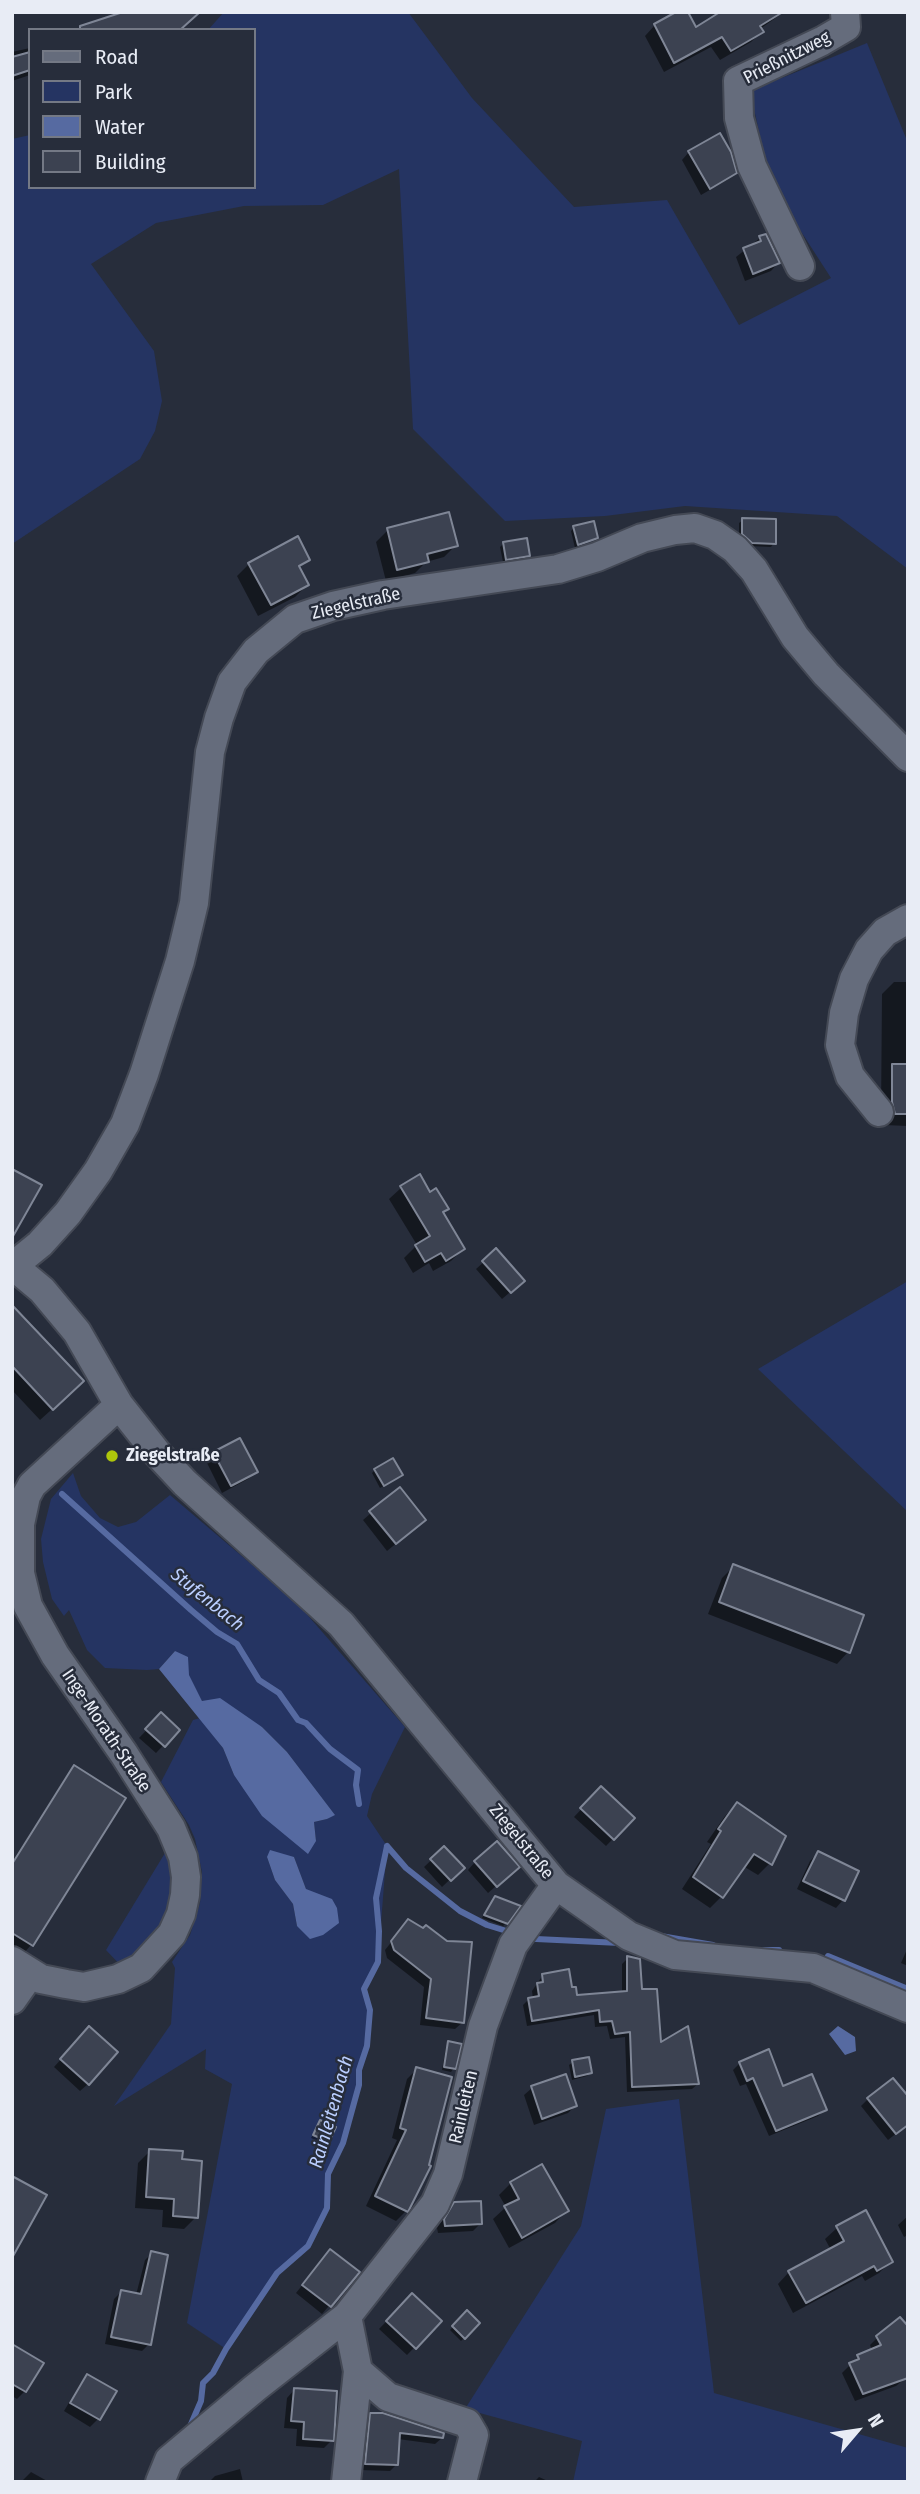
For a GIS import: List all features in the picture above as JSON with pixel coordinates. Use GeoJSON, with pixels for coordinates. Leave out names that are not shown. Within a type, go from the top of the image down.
{"type":"FeatureCollection","features":[{"type":"Feature","properties":{"kind":"street","name":"Prießnitzweg"},"geometry":{"type":"LineString","coordinates":[[800,266],[752,166],[739,118],[737,81],[846,27],[845,12]]}},
{"type":"Feature","properties":{"kind":"street","name":"Ziegelstraße"},"geometry":{"type":"LineString","coordinates":[[908,757],[826,674],[795,637],[754,570],[735,549],[715,535],[695,528],[642,538],[597,557],[558,569],[383,596],[333,606],[295,619],[256,650],[232,682],[223,706],[211,752],[194,903],[180,961],[144,1074],[124,1124],[98,1171],[68,1213],[40,1244],[13,1265],[42,1290],[77,1332],[119,1405],[157,1453],[185,1483],[341,1624],[556,1885],[629,1936],[675,1955],[813,1968],[908,2008]]}},
{"type":"Feature","properties":{"kind":"street"},"geometry":{"type":"LineString","coordinates":[[879,1112],[850,1076],[839,1045],[844,1013],[854,979],[869,950],[886,932],[908,919]]}},
{"type":"Feature","properties":{"kind":"street","name":"Inge-Morath-Straße"},"geometry":{"type":"LineString","coordinates":[[12,2000],[21,1967],[51,1982],[85,1987],[130,1975],[148,1961],[172,1934],[181,1914],[185,1895],[183,1857],[171,1828],[48,1644],[28,1606],[20,1573],[20,1524],[26,1496],[32,1485],[119,1405]]}},
{"type":"Feature","properties":{"kind":"street","name":"Rainleiten"},"geometry":{"type":"LineString","coordinates":[[160,2482],[169,2460],[347,2316],[435,2204],[448,2174],[483,2026],[513,1945],[556,1885]]}},
{"type":"Feature","properties":{"kind":"street"},"geometry":{"type":"LineString","coordinates":[[346,2482],[358,2371],[347,2316]]}},
{"type":"Feature","properties":{"kind":"street"},"geometry":{"type":"LineString","coordinates":[[358,2371],[388,2397],[467,2423],[474,2435],[462,2482]]}},
{"type":"Feature","properties":{"kind":"green space"},"geometry":{"type":"Polygon","coordinates":[[[224,12],[408,12],[472,98],[574,207],[667,200],[739,325],[831,278],[771,185],[750,91],[867,43],[908,143],[908,569],[837,516],[685,506],[605,516],[505,521],[413,429],[399,169],[323,205],[244,206],[156,223],[91,264],[154,351],[162,401],[155,431],[140,459],[12,544],[12,139],[28,135],[28,189],[256,189],[256,28],[210,28],[224,12]]]}},
{"type":"Feature","properties":{"kind":"green space"},"geometry":{"type":"Polygon","coordinates":[[[908,1281],[908,1512],[758,1369],[908,1281]]]}},
{"type":"Feature","properties":{"kind":"green space"},"geometry":{"type":"Polygon","coordinates":[[[73,1473],[81,1496],[100,1518],[118,1527],[136,1522],[170,1495],[297,1603],[405,1727],[372,1794],[367,1816],[387,1846],[378,1962],[364,1989],[370,2010],[367,2046],[343,2143],[328,2174],[327,2208],[308,2246],[277,2273],[226,2349],[187,2323],[232,2084],[205,2069],[206,2049],[114,2106],[171,2024],[175,1968],[172,1962],[190,1935],[200,1903],[202,1872],[195,1839],[161,1782],[193,1720],[200,1718],[223,1748],[234,1775],[316,1841],[314,1822],[334,1814],[287,1752],[262,1727],[202,1701],[175,1651],[159,1669],[147,1670],[105,1668],[87,1650],[69,1610],[64,1616],[52,1599],[43,1562],[41,1539],[51,1499],[73,1473]],[[267,1857],[275,1880],[293,1904],[297,1926],[306,1889],[294,1857],[267,1857]]]}},
{"type":"Feature","properties":{"kind":"green space"},"geometry":{"type":"Polygon","coordinates":[[[171,1851],[175,1887],[166,1923],[123,1968],[106,1950],[165,1853],[171,1851]]]}},
{"type":"Feature","properties":{"kind":"green space"},"geometry":{"type":"Polygon","coordinates":[[[679,2099],[714,2393],[908,2448],[908,2482],[573,2482],[582,2441],[465,2409],[581,2226],[606,2109],[679,2099]]]}},
{"type":"Feature","properties":{"kind":"water"},"geometry":{"type":"Polygon","coordinates":[[[175,1651],[188,1657],[189,1675],[202,1701],[220,1698],[262,1727],[287,1752],[335,1815],[314,1822],[316,1841],[308,1854],[262,1816],[234,1775],[223,1748],[159,1669],[175,1651]]]}},
{"type":"Feature","properties":{"kind":"water"},"geometry":{"type":"Polygon","coordinates":[[[270,1850],[294,1857],[306,1889],[332,1899],[337,1908],[339,1923],[323,1935],[310,1939],[297,1926],[293,1904],[275,1880],[267,1857],[270,1850]]]}},
{"type":"Feature","properties":{"kind":"water"},"geometry":{"type":"Polygon","coordinates":[[[838,2026],[855,2037],[856,2051],[845,2055],[829,2034],[838,2026]]]}},
{"type":"Feature","properties":{"kind":"building"},"geometry":{"type":"Polygon","coordinates":[[[123,12],[200,12],[182,28],[80,26],[123,12]]]}},
{"type":"Feature","properties":{"kind":"building"},"geometry":{"type":"Polygon","coordinates":[[[676,12],[688,12],[696,27],[720,12],[783,12],[760,26],[764,32],[731,51],[722,37],[674,63],[654,24],[676,12]]]}},
{"type":"Feature","properties":{"kind":"building"},"geometry":{"type":"Polygon","coordinates":[[[28,53],[28,71],[12,76],[12,57],[28,53]]]}},
{"type":"Feature","properties":{"kind":"building"},"geometry":{"type":"Polygon","coordinates":[[[720,133],[731,152],[737,173],[710,189],[688,151],[720,133]]]}},
{"type":"Feature","properties":{"kind":"building"},"geometry":{"type":"Polygon","coordinates":[[[766,234],[780,263],[753,274],[743,248],[761,241],[759,236],[766,234]]]}},
{"type":"Feature","properties":{"kind":"building"},"geometry":{"type":"Polygon","coordinates":[[[449,512],[458,546],[427,554],[429,562],[397,570],[387,528],[449,512]]]}},
{"type":"Feature","properties":{"kind":"building"},"geometry":{"type":"Polygon","coordinates":[[[742,518],[776,519],[776,544],[752,543],[742,534],[742,518]]]}},
{"type":"Feature","properties":{"kind":"building"},"geometry":{"type":"Polygon","coordinates":[[[594,521],[598,538],[578,545],[573,526],[594,521]]]}},
{"type":"Feature","properties":{"kind":"building"},"geometry":{"type":"Polygon","coordinates":[[[298,536],[310,560],[299,566],[309,585],[271,605],[248,563],[298,536]]]}},
{"type":"Feature","properties":{"kind":"building"},"geometry":{"type":"Polygon","coordinates":[[[527,538],[530,556],[506,560],[503,542],[527,538]]]}},
{"type":"Feature","properties":{"kind":"building"},"geometry":{"type":"Polygon","coordinates":[[[892,1064],[908,1064],[908,1114],[895,1114],[892,1102],[892,1064]]]}},
{"type":"Feature","properties":{"kind":"building"},"geometry":{"type":"Polygon","coordinates":[[[12,1169],[42,1185],[12,1238],[12,1169]]]}},
{"type":"Feature","properties":{"kind":"building"},"geometry":{"type":"Polygon","coordinates":[[[420,1174],[430,1192],[436,1188],[449,1209],[443,1212],[465,1249],[446,1261],[441,1253],[425,1262],[415,1245],[430,1236],[400,1186],[420,1174]]]}},
{"type":"Feature","properties":{"kind":"building"},"geometry":{"type":"Polygon","coordinates":[[[496,1248],[525,1281],[511,1293],[482,1261],[496,1248]]]}},
{"type":"Feature","properties":{"kind":"building"},"geometry":{"type":"Polygon","coordinates":[[[12,1305],[84,1381],[53,1410],[12,1366],[12,1305]]]}},
{"type":"Feature","properties":{"kind":"building"},"geometry":{"type":"Polygon","coordinates":[[[240,1438],[258,1472],[231,1486],[213,1452],[240,1438]]]}},
{"type":"Feature","properties":{"kind":"building"},"geometry":{"type":"Polygon","coordinates":[[[393,1458],[403,1475],[384,1486],[374,1469],[393,1458]]]}},
{"type":"Feature","properties":{"kind":"building"},"geometry":{"type":"Polygon","coordinates":[[[400,1487],[426,1520],[396,1544],[369,1511],[400,1487]]]}},
{"type":"Feature","properties":{"kind":"building"},"geometry":{"type":"Polygon","coordinates":[[[733,1564],[864,1615],[850,1653],[719,1602],[733,1564]]]}},
{"type":"Feature","properties":{"kind":"building"},"geometry":{"type":"Polygon","coordinates":[[[161,1712],[180,1730],[165,1747],[145,1729],[161,1712]]]}},
{"type":"Feature","properties":{"kind":"building"},"geometry":{"type":"Polygon","coordinates":[[[74,1765],[126,1798],[33,1946],[12,1933],[12,1864],[74,1765]]]}},
{"type":"Feature","properties":{"kind":"building"},"geometry":{"type":"Polygon","coordinates":[[[601,1786],[635,1818],[614,1840],[580,1808],[601,1786]]]}},
{"type":"Feature","properties":{"kind":"building"},"geometry":{"type":"Polygon","coordinates":[[[737,1802],[786,1836],[772,1865],[754,1854],[723,1898],[693,1877],[721,1831],[718,1829],[737,1802]]]}},
{"type":"Feature","properties":{"kind":"building"},"geometry":{"type":"Polygon","coordinates":[[[497,1841],[520,1867],[497,1887],[474,1861],[497,1841]]]}},
{"type":"Feature","properties":{"kind":"building"},"geometry":{"type":"Polygon","coordinates":[[[444,1846],[465,1868],[451,1881],[430,1859],[444,1846]]]}},
{"type":"Feature","properties":{"kind":"building"},"geometry":{"type":"Polygon","coordinates":[[[818,1851],[859,1871],[845,1901],[803,1881],[818,1851]]]}},
{"type":"Feature","properties":{"kind":"building"},"geometry":{"type":"Polygon","coordinates":[[[495,1896],[521,1906],[508,1924],[484,1915],[495,1896]]]}},
{"type":"Feature","properties":{"kind":"building"},"geometry":{"type":"Polygon","coordinates":[[[408,1919],[423,1928],[426,1925],[447,1941],[472,1942],[464,2023],[426,2018],[431,1979],[394,1950],[391,1941],[408,1919]]]}},
{"type":"Feature","properties":{"kind":"building"},"geometry":{"type":"Polygon","coordinates":[[[627,1956],[640,1959],[642,1989],[657,1989],[661,2042],[688,2026],[699,2084],[632,2087],[630,2032],[615,2034],[612,2021],[600,2022],[599,2010],[532,2021],[528,1998],[539,1996],[537,1983],[543,1982],[542,1974],[569,1969],[572,1987],[576,1987],[577,1995],[627,1991],[627,1956]]]}},
{"type":"Feature","properties":{"kind":"building"},"geometry":{"type":"Polygon","coordinates":[[[89,2026],[118,2052],[89,2085],[60,2059],[89,2026]]]}},
{"type":"Feature","properties":{"kind":"building"},"geometry":{"type":"Polygon","coordinates":[[[448,2041],[462,2044],[456,2069],[444,2067],[448,2041]]]}},
{"type":"Feature","properties":{"kind":"building"},"geometry":{"type":"Polygon","coordinates":[[[769,2049],[783,2086],[812,2074],[827,2110],[776,2131],[753,2078],[747,2081],[739,2062],[769,2049]]]}},
{"type":"Feature","properties":{"kind":"building"},"geometry":{"type":"Polygon","coordinates":[[[589,2057],[592,2073],[575,2077],[572,2060],[589,2057]]]}},
{"type":"Feature","properties":{"kind":"building"},"geometry":{"type":"Polygon","coordinates":[[[416,2067],[452,2077],[429,2165],[431,2166],[408,2212],[375,2196],[406,2130],[400,2128],[416,2067]]]}},
{"type":"Feature","properties":{"kind":"building"},"geometry":{"type":"Polygon","coordinates":[[[566,2074],[577,2106],[542,2119],[531,2086],[566,2074]]]}},
{"type":"Feature","properties":{"kind":"building"},"geometry":{"type":"Polygon","coordinates":[[[893,2078],[908,2096],[908,2125],[896,2134],[867,2098],[893,2078]]]}},
{"type":"Feature","properties":{"kind":"building"},"geometry":{"type":"Polygon","coordinates":[[[320,2120],[336,2127],[329,2142],[313,2135],[320,2120]]]}},
{"type":"Feature","properties":{"kind":"building"},"geometry":{"type":"Polygon","coordinates":[[[149,2149],[183,2151],[182,2159],[202,2161],[198,2218],[173,2216],[174,2199],[146,2197],[149,2149]]]}},
{"type":"Feature","properties":{"kind":"building"},"geometry":{"type":"Polygon","coordinates":[[[542,2164],[569,2211],[522,2238],[504,2206],[519,2199],[510,2182],[542,2164]]]}},
{"type":"Feature","properties":{"kind":"building"},"geometry":{"type":"Polygon","coordinates":[[[12,2176],[47,2195],[12,2258],[12,2176]]]}},
{"type":"Feature","properties":{"kind":"building"},"geometry":{"type":"Polygon","coordinates":[[[481,2201],[482,2224],[445,2226],[444,2219],[454,2202],[481,2201]]]}},
{"type":"Feature","properties":{"kind":"building"},"geometry":{"type":"Polygon","coordinates":[[[866,2210],[893,2262],[877,2271],[874,2266],[806,2303],[788,2271],[844,2241],[836,2226],[866,2210]]]}},
{"type":"Feature","properties":{"kind":"building"},"geometry":{"type":"Polygon","coordinates":[[[330,2249],[360,2272],[331,2307],[302,2285],[330,2249]]]}},
{"type":"Feature","properties":{"kind":"building"},"geometry":{"type":"Polygon","coordinates":[[[151,2251],[168,2255],[151,2345],[111,2337],[121,2290],[141,2294],[151,2251]]]}},
{"type":"Feature","properties":{"kind":"building"},"geometry":{"type":"Polygon","coordinates":[[[412,2293],[442,2321],[416,2349],[386,2321],[412,2293]]]}},
{"type":"Feature","properties":{"kind":"building"},"geometry":{"type":"Polygon","coordinates":[[[467,2310],[480,2323],[465,2339],[452,2326],[467,2310]]]}},
{"type":"Feature","properties":{"kind":"building"},"geometry":{"type":"Polygon","coordinates":[[[900,2317],[908,2326],[908,2378],[863,2394],[849,2363],[859,2359],[857,2355],[881,2345],[876,2336],[900,2317]]]}},
{"type":"Feature","properties":{"kind":"building"},"geometry":{"type":"Polygon","coordinates":[[[12,2344],[44,2363],[26,2392],[12,2384],[12,2344]]]}},
{"type":"Feature","properties":{"kind":"building"},"geometry":{"type":"Polygon","coordinates":[[[87,2374],[117,2391],[100,2420],[70,2403],[87,2374]]]}},
{"type":"Feature","properties":{"kind":"building"},"geometry":{"type":"Polygon","coordinates":[[[294,2388],[337,2391],[334,2441],[303,2439],[304,2422],[291,2421],[294,2388]]]}},
{"type":"Feature","properties":{"kind":"building"},"geometry":{"type":"Polygon","coordinates":[[[370,2413],[383,2413],[444,2433],[443,2438],[400,2433],[398,2465],[365,2464],[370,2413]]]}},
{"type":"Feature","properties":{"kind":"waterway","name":"Stufenbach"},"geometry":{"type":"LineString","coordinates":[[62,1494],[191,1610],[217,1632],[237,1644],[259,1680],[279,1693],[298,1720],[306,1723],[330,1749],[358,1770],[356,1785],[359,1804]]}},
{"type":"Feature","properties":{"kind":"waterway","name":"Stufenbach"},"geometry":{"type":"LineString","coordinates":[[387,1846],[406,1868],[460,1911],[487,1925],[513,1933]]}},
{"type":"Feature","properties":{"kind":"waterway","name":"Rainleitenbach"},"geometry":{"type":"LineString","coordinates":[[188,2431],[201,2401],[203,2383],[213,2373],[277,2273],[308,2246],[327,2208],[328,2174],[343,2143],[367,2046],[370,2010],[364,1989],[378,1962],[376,1898],[387,1846]]}},
{"type":"Feature","properties":{"kind":"waterway","name":"Stufenbach"},"geometry":{"type":"LineString","coordinates":[[661,1936],[713,1945]]}},
{"type":"Feature","properties":{"kind":"waterway","name":"Stufenbach"},"geometry":{"type":"LineString","coordinates":[[536,1939],[620,1943]]}},
{"type":"Feature","properties":{"kind":"waterway","name":"Stufenbach"},"geometry":{"type":"LineString","coordinates":[[764,1950],[779,1950]]}},
{"type":"Feature","properties":{"kind":"waterway","name":"Stufenbach"},"geometry":{"type":"LineString","coordinates":[[828,1956],[908,1989]]}},
{"type":"Feature","properties":{"kind":"place","name":"Ziegelstraße"},"geometry":{"type":"Point","coordinates":[112,1456]}}]}
